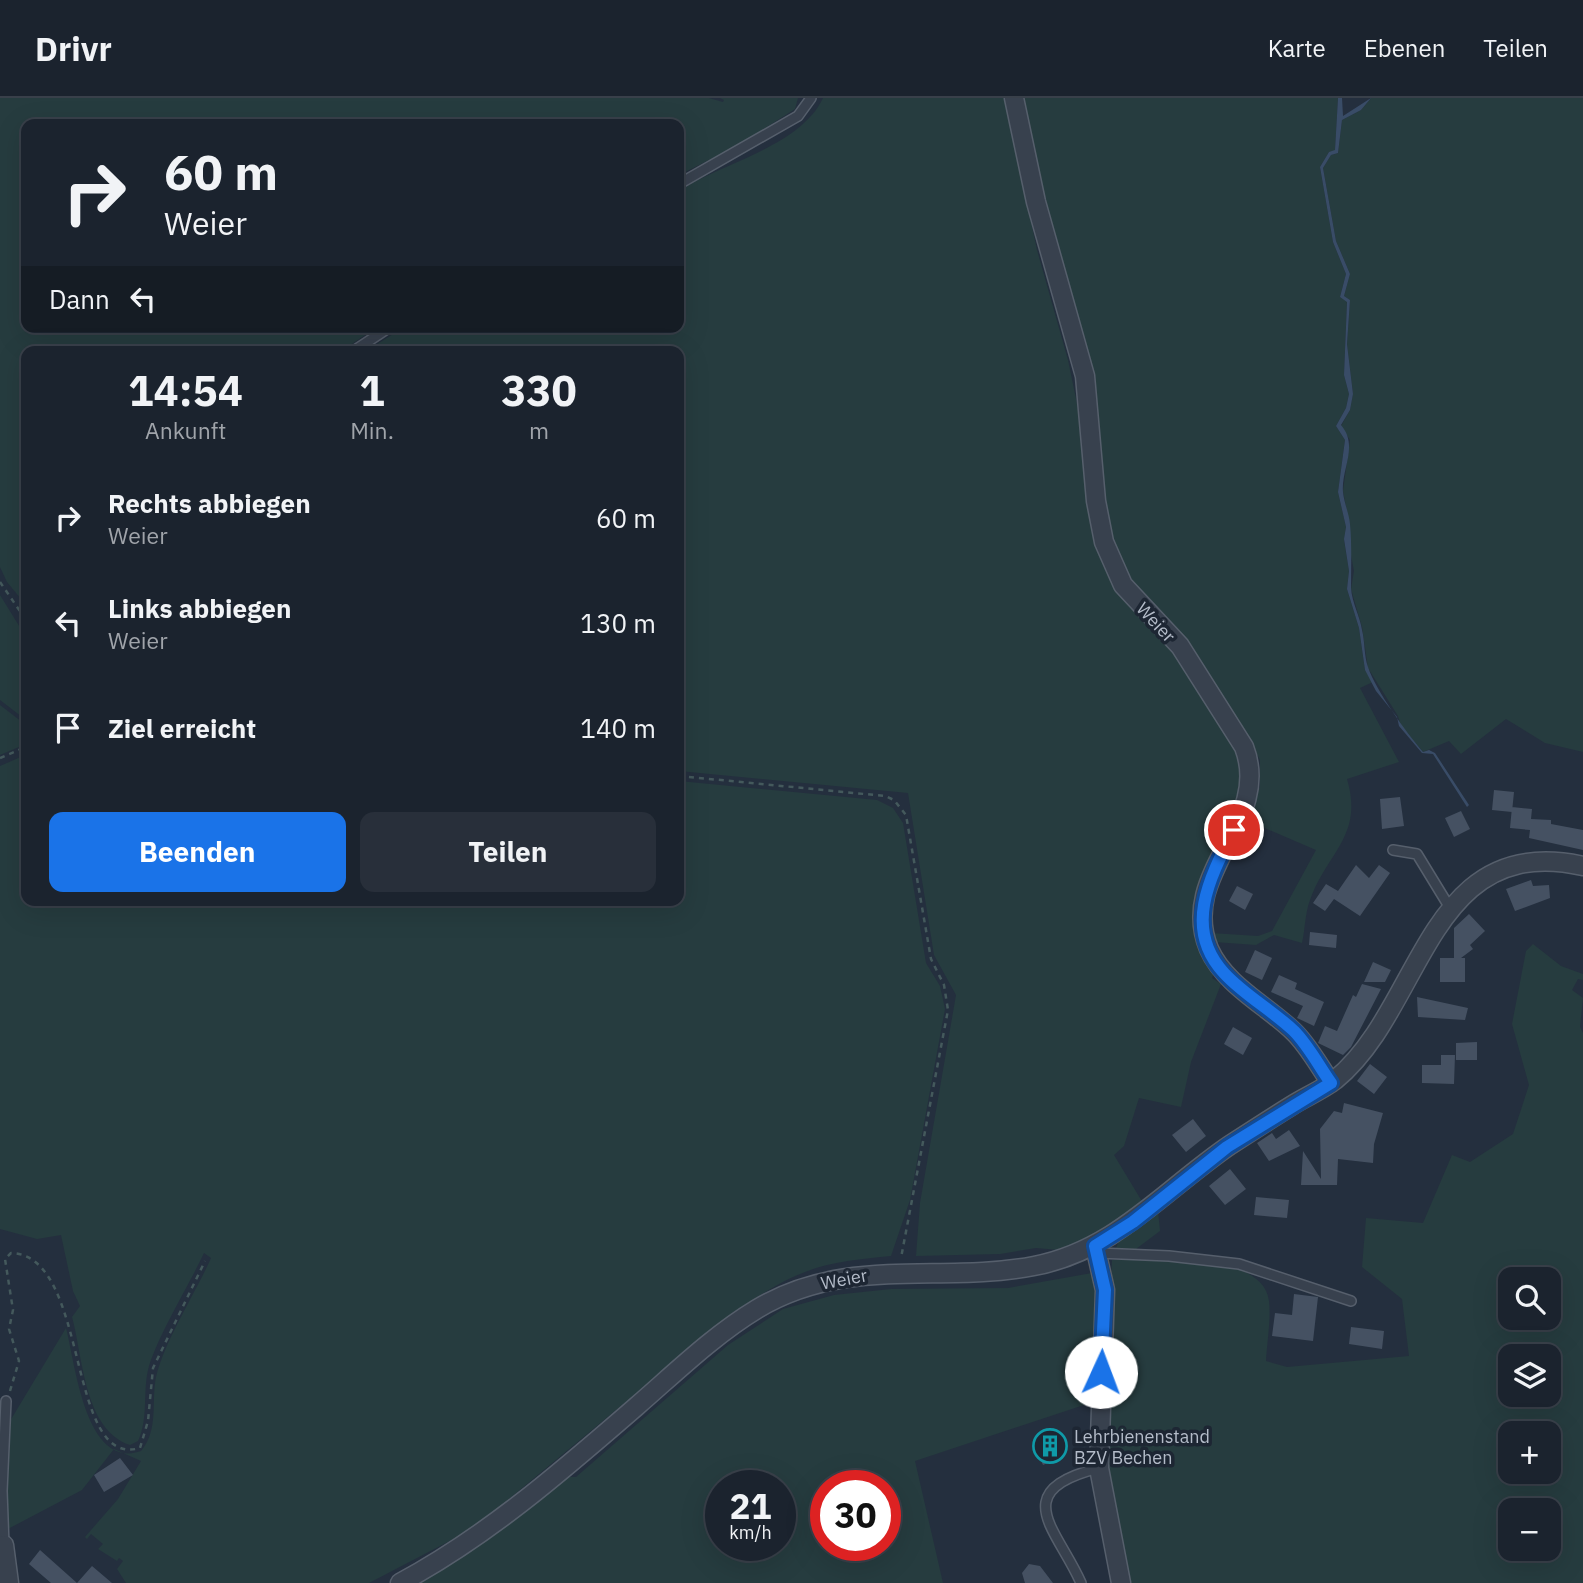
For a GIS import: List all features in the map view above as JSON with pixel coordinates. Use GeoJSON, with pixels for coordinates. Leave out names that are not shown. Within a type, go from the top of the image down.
{"type":"FeatureCollection","features":[{"type":"Feature","properties":{"kind":"street","name":"Weier"},"geometry":{"type":"LineString","coordinates":[[1014,98],[1036,202],[1085,376],[1104,542],[1123,585],[1180,646],[1244,747],[1249,760],[1251,786],[1245,807],[1210,877],[1201,911],[1203,932],[1223,972],[1296,1033],[1331,1083]]}},
{"type":"Feature","properties":{"kind":"street","name":"Weier"},"geometry":{"type":"LineString","coordinates":[[400,1583],[473,1540],[518,1507],[699,1352],[758,1308],[806,1287],[850,1275],[899,1271],[998,1271],[1037,1266],[1096,1249],[1227,1147],[1331,1083],[1360,1058],[1372,1042],[1422,950],[1450,908],[1474,884],[1498,872],[1547,862],[1583,866]]}},
{"type":"Feature","properties":{"kind":"street"},"geometry":{"type":"LineString","coordinates":[[1096,1249],[1105,1290],[1098,1468],[1121,1583]]}},
{"type":"Feature","properties":{"kind":"street"},"geometry":{"type":"LineString","coordinates":[[4,1545],[9,1583]]}},
{"type":"Feature","properties":{"kind":"lane"},"geometry":{"type":"LineString","coordinates":[[684,181],[798,116],[811,98]]}},
{"type":"Feature","properties":{"kind":"lane"},"geometry":{"type":"LineString","coordinates":[[361,346],[381,333]]}},
{"type":"Feature","properties":{"kind":"lane"},"geometry":{"type":"LineString","coordinates":[[1393,850],[1416,855],[1450,908]]}},
{"type":"Feature","properties":{"kind":"lane"},"geometry":{"type":"LineString","coordinates":[[1096,1249],[1240,1264],[1351,1301]]}},
{"type":"Feature","properties":{"kind":"lane"},"geometry":{"type":"LineString","coordinates":[[4,1545],[2,1491],[6,1401]]}},
{"type":"Feature","properties":{"kind":"lane"},"geometry":{"type":"LineString","coordinates":[[1081,1583],[1048,1527],[1046,1503],[1050,1491],[1067,1477],[1098,1468]]}},
{"type":"Feature","properties":{"kind":"path"},"geometry":{"type":"LineString","coordinates":[[0,582],[21,613]]}},
{"type":"Feature","properties":{"kind":"path"},"geometry":{"type":"LineString","coordinates":[[0,758],[21,749]]}},
{"type":"Feature","properties":{"kind":"path"},"geometry":{"type":"LineString","coordinates":[[684,776],[876,794],[894,800],[906,815],[931,959],[944,985],[948,1010],[899,1271]]}},
{"type":"Feature","properties":{"kind":"path"},"geometry":{"type":"LineString","coordinates":[[6,1401],[18,1371],[19,1361],[9,1329],[13,1310],[5,1259],[12,1252],[20,1253],[50,1278],[71,1329],[85,1392],[98,1426],[116,1445],[134,1450],[140,1448],[145,1436],[156,1360],[205,1261]]}},
{"type":"Feature","properties":{"kind":"green space"},"geometry":{"type":"Polygon","coordinates":[[[0,98],[709,98],[723,102],[720,98],[798,98],[795,109],[737,146],[684,172],[684,119],[21,119],[21,333],[368,333],[349,346],[21,346],[21,599],[7,582],[0,567],[0,98]]]}},
{"type":"Feature","properties":{"kind":"green space"},"geometry":{"type":"Polygon","coordinates":[[[823,98],[1005,98],[1037,250],[1068,360],[1081,423],[1096,545],[1185,662],[1240,748],[1246,786],[1206,874],[1215,971],[1212,978],[1221,984],[1191,1062],[1181,1107],[1139,1098],[1124,1146],[1114,1155],[1143,1203],[1095,1235],[1059,1250],[1036,1248],[1000,1254],[916,1256],[920,1203],[956,995],[934,955],[908,793],[684,771],[684,346],[374,346],[395,333],[684,333],[684,188],[778,142],[812,115],[823,98]]]}},
{"type":"Feature","properties":{"kind":"green space"},"geometry":{"type":"Polygon","coordinates":[[[1021,98],[1338,98],[1335,151],[1329,152],[1320,167],[1333,242],[1346,274],[1340,297],[1347,301],[1344,375],[1349,394],[1346,408],[1336,426],[1345,440],[1338,492],[1346,527],[1344,540],[1349,571],[1347,589],[1359,628],[1365,670],[1373,682],[1360,688],[1399,762],[1347,779],[1351,815],[1347,830],[1310,900],[1302,943],[1274,935],[1256,945],[1214,942],[1211,933],[1258,936],[1272,931],[1316,850],[1246,820],[1260,787],[1260,760],[1248,736],[1185,642],[1128,579],[1112,541],[1021,98]]]}},
{"type":"Feature","properties":{"kind":"green space"},"geometry":{"type":"Polygon","coordinates":[[[1371,98],[1583,98],[1583,752],[1545,743],[1506,719],[1461,754],[1449,741],[1423,752],[1401,726],[1398,716],[1368,668],[1362,627],[1351,589],[1354,571],[1343,491],[1350,440],[1341,426],[1350,410],[1353,394],[1347,344],[1350,300],[1344,296],[1350,274],[1336,241],[1323,168],[1331,155],[1338,153],[1342,120],[1361,110],[1371,98]]]}},
{"type":"Feature","properties":{"kind":"green space"},"geometry":{"type":"Polygon","coordinates":[[[0,595],[21,629],[21,716],[0,700],[0,595]]]}},
{"type":"Feature","properties":{"kind":"green space"},"geometry":{"type":"Polygon","coordinates":[[[0,705],[21,721],[21,746],[0,755],[0,705]]]}},
{"type":"Feature","properties":{"kind":"green space"},"geometry":{"type":"Polygon","coordinates":[[[21,757],[21,906],[684,906],[684,781],[877,800],[893,808],[903,823],[926,963],[940,986],[945,1009],[910,1200],[891,1256],[815,1268],[786,1280],[734,1312],[492,1513],[463,1534],[369,1583],[126,1583],[117,1569],[123,1561],[119,1558],[117,1561],[98,1549],[103,1544],[91,1534],[87,1539],[85,1537],[118,1499],[141,1461],[122,1453],[141,1451],[147,1443],[160,1363],[211,1258],[204,1253],[154,1353],[147,1375],[141,1432],[138,1441],[130,1445],[115,1437],[103,1424],[88,1390],[72,1317],[80,1306],[73,1291],[61,1235],[37,1239],[0,1229],[0,766],[21,757]]]}},
{"type":"Feature","properties":{"kind":"green space"},"geometry":{"type":"Polygon","coordinates":[[[1533,944],[1561,966],[1583,974],[1583,980],[1578,979],[1572,990],[1583,998],[1580,1027],[1583,1033],[1583,1583],[1125,1583],[1104,1439],[1112,1260],[1202,1261],[1226,1265],[1247,1273],[1262,1285],[1269,1301],[1266,1361],[1287,1367],[1409,1356],[1402,1299],[1362,1267],[1366,1218],[1423,1223],[1452,1155],[1470,1162],[1513,1134],[1529,1085],[1512,1024],[1526,951],[1533,944]]]}},
{"type":"Feature","properties":{"kind":"green space"},"geometry":{"type":"Polygon","coordinates":[[[1158,1211],[1160,1231],[1136,1249],[1116,1248],[1119,1241],[1158,1211]]]}},
{"type":"Feature","properties":{"kind":"green space"},"geometry":{"type":"Polygon","coordinates":[[[1092,1273],[1098,1297],[1093,1402],[915,1461],[943,1583],[415,1583],[483,1543],[567,1477],[576,1477],[728,1345],[783,1309],[834,1295],[891,1289],[1008,1288],[1092,1273]]]}},
{"type":"Feature","properties":{"kind":"green space"},"geometry":{"type":"Polygon","coordinates":[[[66,1328],[79,1387],[95,1430],[107,1445],[119,1451],[114,1449],[82,1490],[6,1530],[7,1426],[66,1328]]]}},
{"type":"Feature","properties":{"kind":"water"},"geometry":{"type":"Polygon","coordinates":[[[1338,98],[1342,98],[1343,116],[1371,98],[1361,110],[1342,120],[1338,153],[1331,155],[1323,168],[1336,241],[1350,274],[1344,296],[1350,300],[1347,344],[1353,394],[1350,410],[1341,425],[1349,441],[1343,492],[1350,524],[1351,588],[1368,667],[1392,711],[1376,691],[1365,670],[1359,628],[1347,589],[1349,571],[1344,539],[1346,527],[1338,492],[1345,440],[1336,426],[1346,408],[1349,394],[1344,375],[1347,302],[1340,297],[1346,274],[1333,242],[1320,167],[1329,152],[1335,150],[1338,98]]]}},
{"type":"Feature","properties":{"kind":"water"},"geometry":{"type":"Polygon","coordinates":[[[1397,718],[1423,752],[1429,750],[1435,753],[1469,805],[1467,807],[1433,754],[1422,753],[1399,726],[1397,718]]]}},
{"type":"Feature","properties":{"kind":"building"},"geometry":{"type":"Polygon","coordinates":[[[1494,790],[1514,792],[1512,812],[1492,810],[1494,790]]]}},
{"type":"Feature","properties":{"kind":"building"},"geometry":{"type":"Polygon","coordinates":[[[1400,797],[1404,826],[1382,829],[1380,799],[1400,797]]]}},
{"type":"Feature","properties":{"kind":"building"},"geometry":{"type":"Polygon","coordinates":[[[1512,807],[1532,809],[1531,819],[1551,820],[1551,824],[1583,830],[1583,850],[1529,838],[1530,830],[1510,828],[1512,807]]]}},
{"type":"Feature","properties":{"kind":"building"},"geometry":{"type":"Polygon","coordinates":[[[1461,811],[1470,829],[1454,837],[1445,818],[1461,811]]]}},
{"type":"Feature","properties":{"kind":"building"},"geometry":{"type":"Polygon","coordinates":[[[1356,865],[1369,878],[1379,865],[1390,873],[1360,916],[1334,899],[1325,911],[1313,903],[1326,884],[1338,891],[1356,865]]]}},
{"type":"Feature","properties":{"kind":"building"},"geometry":{"type":"Polygon","coordinates":[[[1531,880],[1533,886],[1549,885],[1550,898],[1515,911],[1506,889],[1531,880]]]}},
{"type":"Feature","properties":{"kind":"building"},"geometry":{"type":"Polygon","coordinates":[[[1237,886],[1253,894],[1245,910],[1229,901],[1237,886]]]}},
{"type":"Feature","properties":{"kind":"building"},"geometry":{"type":"Polygon","coordinates":[[[1469,914],[1485,931],[1470,945],[1473,949],[1461,958],[1465,958],[1465,982],[1440,982],[1440,958],[1454,958],[1454,928],[1469,914]]]}},
{"type":"Feature","properties":{"kind":"building"},"geometry":{"type":"Polygon","coordinates":[[[1310,932],[1337,935],[1336,948],[1309,945],[1310,932]]]}},
{"type":"Feature","properties":{"kind":"building"},"geometry":{"type":"Polygon","coordinates":[[[1255,950],[1272,958],[1262,980],[1245,972],[1255,950]]]}},
{"type":"Feature","properties":{"kind":"building"},"geometry":{"type":"Polygon","coordinates":[[[1373,962],[1391,970],[1385,982],[1364,982],[1373,962]]]}},
{"type":"Feature","properties":{"kind":"building"},"geometry":{"type":"Polygon","coordinates":[[[1279,975],[1297,983],[1295,989],[1324,1002],[1314,1026],[1297,1018],[1303,1006],[1271,992],[1279,975]]]}},
{"type":"Feature","properties":{"kind":"building"},"geometry":{"type":"Polygon","coordinates":[[[1362,984],[1381,989],[1351,1047],[1343,1055],[1318,1043],[1325,1026],[1337,1031],[1353,995],[1356,997],[1362,984]]]}},
{"type":"Feature","properties":{"kind":"building"},"geometry":{"type":"Polygon","coordinates":[[[1417,997],[1468,1008],[1465,1020],[1418,1017],[1417,997]]]}},
{"type":"Feature","properties":{"kind":"building"},"geometry":{"type":"Polygon","coordinates":[[[1233,1027],[1252,1038],[1243,1055],[1224,1044],[1233,1027]]]}},
{"type":"Feature","properties":{"kind":"building"},"geometry":{"type":"Polygon","coordinates":[[[1477,1042],[1477,1060],[1456,1060],[1456,1043],[1477,1042]]]}},
{"type":"Feature","properties":{"kind":"building"},"geometry":{"type":"Polygon","coordinates":[[[1441,1055],[1455,1055],[1454,1084],[1422,1083],[1422,1065],[1441,1065],[1441,1055]]]}},
{"type":"Feature","properties":{"kind":"building"},"geometry":{"type":"Polygon","coordinates":[[[1370,1064],[1387,1077],[1374,1094],[1357,1081],[1370,1064]]]}},
{"type":"Feature","properties":{"kind":"building"},"geometry":{"type":"Polygon","coordinates":[[[1344,1103],[1383,1113],[1374,1144],[1373,1163],[1338,1159],[1337,1185],[1301,1185],[1303,1151],[1321,1179],[1320,1129],[1334,1111],[1342,1113],[1344,1103]]]}},
{"type":"Feature","properties":{"kind":"building"},"geometry":{"type":"Polygon","coordinates":[[[1193,1119],[1206,1136],[1186,1152],[1172,1135],[1193,1119]]]}},
{"type":"Feature","properties":{"kind":"building"},"geometry":{"type":"Polygon","coordinates":[[[1289,1130],[1300,1146],[1269,1161],[1257,1143],[1272,1133],[1276,1139],[1289,1130]]]}},
{"type":"Feature","properties":{"kind":"building"},"geometry":{"type":"Polygon","coordinates":[[[1230,1169],[1246,1189],[1225,1205],[1209,1186],[1230,1169]]]}},
{"type":"Feature","properties":{"kind":"building"},"geometry":{"type":"Polygon","coordinates":[[[1256,1197],[1289,1200],[1287,1218],[1254,1215],[1256,1197]]]}},
{"type":"Feature","properties":{"kind":"building"},"geometry":{"type":"Polygon","coordinates":[[[1294,1294],[1318,1297],[1313,1341],[1272,1336],[1275,1313],[1292,1315],[1294,1294]]]}},
{"type":"Feature","properties":{"kind":"building"},"geometry":{"type":"Polygon","coordinates":[[[1351,1327],[1384,1331],[1382,1349],[1349,1344],[1351,1327]]]}},
{"type":"Feature","properties":{"kind":"building","name":"Lehrbienenstand BZV Bechen"},"geometry":{"type":"Polygon","coordinates":[[[1052,1435],[1063,1456],[1043,1465],[1038,1454],[1045,1450],[1040,1441],[1052,1435]]]}},
{"type":"Feature","properties":{"kind":"building"},"geometry":{"type":"Polygon","coordinates":[[[120,1458],[133,1475],[104,1492],[94,1475],[120,1458]]]}},
{"type":"Feature","properties":{"kind":"building"},"geometry":{"type":"Polygon","coordinates":[[[40,1550],[77,1583],[51,1583],[29,1564],[40,1550]]]}},
{"type":"Feature","properties":{"kind":"building"},"geometry":{"type":"Polygon","coordinates":[[[1029,1564],[1040,1566],[1053,1583],[1025,1583],[1022,1573],[1029,1564]]]}},
{"type":"Feature","properties":{"kind":"building"},"geometry":{"type":"Polygon","coordinates":[[[92,1566],[112,1583],[77,1583],[92,1566]]]}},
{"type":"Feature","properties":{"kind":"place","name":"Lehrbienenstand BZV Bechen"},"geometry":{"type":"Point","coordinates":[1050,1446]}},
{"type":"Feature","properties":{"kind":"route"},"geometry":{"type":"LineString","coordinates":[[1101,1372],[1105,1290],[1095,1246],[1133,1222],[1227,1147],[1331,1083],[1296,1033],[1223,972],[1210,951],[1203,932],[1201,911],[1210,877],[1234,830]]}}]}
